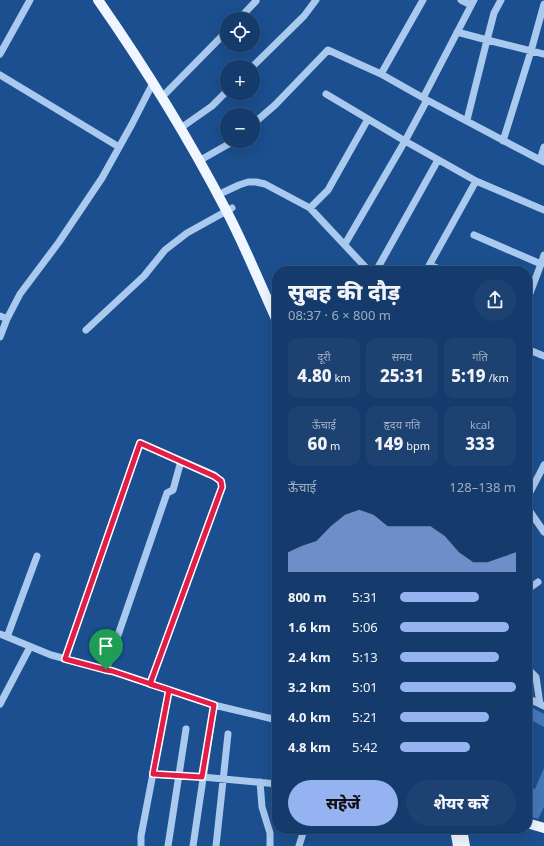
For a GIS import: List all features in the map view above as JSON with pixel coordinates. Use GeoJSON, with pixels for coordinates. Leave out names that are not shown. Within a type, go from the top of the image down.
{"type":"FeatureCollection","features":[{"type":"Feature","properties":{"kind":"main road"},"geometry":{"type":"LineString","coordinates":[[98,0],[153,83],[229,209],[272,294]]}},
{"type":"Feature","properties":{"kind":"main road"},"geometry":{"type":"LineString","coordinates":[[106,0],[166,93],[224,192],[229,209],[272,309]]}},
{"type":"Feature","properties":{"kind":"main road"},"geometry":{"type":"LineString","coordinates":[[532,824],[544,828]]}},
{"type":"Feature","properties":{"kind":"main road"},"geometry":{"type":"LineString","coordinates":[[456,834],[458,846]]}},
{"type":"Feature","properties":{"kind":"main road"},"geometry":{"type":"LineString","coordinates":[[463,834],[465,846]]}},
{"type":"Feature","properties":{"kind":"street"},"geometry":{"type":"LineString","coordinates":[[0,54],[30,0]]}},
{"type":"Feature","properties":{"kind":"street"},"geometry":{"type":"LineString","coordinates":[[259,60],[304,16],[316,0]]}},
{"type":"Feature","properties":{"kind":"street"},"geometry":{"type":"LineString","coordinates":[[381,74],[423,0]]}},
{"type":"Feature","properties":{"kind":"street"},"geometry":{"type":"LineString","coordinates":[[345,244],[405,141],[457,32],[473,3],[461,0]]}},
{"type":"Feature","properties":{"kind":"street"},"geometry":{"type":"LineString","coordinates":[[467,120],[494,13],[501,0]]}},
{"type":"Feature","properties":{"kind":"street"},"geometry":{"type":"LineString","coordinates":[[246,12],[256,1]]}},
{"type":"Feature","properties":{"kind":"street"},"geometry":{"type":"LineString","coordinates":[[504,141],[544,4]]}},
{"type":"Feature","properties":{"kind":"street"},"geometry":{"type":"LineString","coordinates":[[457,32],[544,54]]}},
{"type":"Feature","properties":{"kind":"street"},"geometry":{"type":"LineString","coordinates":[[166,93],[220,38]]}},
{"type":"Feature","properties":{"kind":"street"},"geometry":{"type":"LineString","coordinates":[[260,118],[275,105],[328,50],[381,74],[542,161],[544,148]]}},
{"type":"Feature","properties":{"kind":"street"},"geometry":{"type":"LineString","coordinates":[[0,75],[119,147]]}},
{"type":"Feature","properties":{"kind":"street"},"geometry":{"type":"LineString","coordinates":[[0,337],[4,318],[78,216],[102,178],[153,83]]}},
{"type":"Feature","properties":{"kind":"street"},"geometry":{"type":"LineString","coordinates":[[326,94],[476,181],[544,210]]}},
{"type":"Feature","properties":{"kind":"street"},"geometry":{"type":"LineString","coordinates":[[185,125],[212,106],[220,98]]}},
{"type":"Feature","properties":{"kind":"street"},"geometry":{"type":"LineString","coordinates":[[310,208],[328,190],[368,119]]}},
{"type":"Feature","properties":{"kind":"street"},"geometry":{"type":"LineString","coordinates":[[204,158],[222,148]]}},
{"type":"Feature","properties":{"kind":"street"},"geometry":{"type":"LineString","coordinates":[[379,266],[438,160]]}},
{"type":"Feature","properties":{"kind":"street"},"geometry":{"type":"LineString","coordinates":[[429,266],[476,181]]}},
{"type":"Feature","properties":{"kind":"street"},"geometry":{"type":"LineString","coordinates":[[224,192],[238,184],[248,182],[265,184],[310,208],[365,266]]}},
{"type":"Feature","properties":{"kind":"street"},"geometry":{"type":"LineString","coordinates":[[86,330],[144,276],[165,250],[188,233],[229,209]]}},
{"type":"Feature","properties":{"kind":"street"},"geometry":{"type":"LineString","coordinates":[[474,235],[541,264]]}},
{"type":"Feature","properties":{"kind":"street"},"geometry":{"type":"LineString","coordinates":[[532,290],[541,273],[541,264],[544,255]]}},
{"type":"Feature","properties":{"kind":"street"},"geometry":{"type":"LineString","coordinates":[[532,351],[544,356]]}},
{"type":"Feature","properties":{"kind":"street"},"geometry":{"type":"LineString","coordinates":[[65,659],[140,443],[214,476],[221,481],[222,487],[150,684]]}},
{"type":"Feature","properties":{"kind":"street"},"geometry":{"type":"LineString","coordinates":[[106,670],[167,493],[173,490],[181,461]]}},
{"type":"Feature","properties":{"kind":"street"},"geometry":{"type":"LineString","coordinates":[[532,488],[544,465]]}},
{"type":"Feature","properties":{"kind":"street"},"geometry":{"type":"LineString","coordinates":[[532,514],[544,532]]}},
{"type":"Feature","properties":{"kind":"street"},"geometry":{"type":"LineString","coordinates":[[37,556],[3,636],[51,655],[106,670],[214,705],[272,719]]}},
{"type":"Feature","properties":{"kind":"street"},"geometry":{"type":"LineString","coordinates":[[532,586],[538,582]]}},
{"type":"Feature","properties":{"kind":"street"},"geometry":{"type":"LineString","coordinates":[[0,704],[30,647]]}},
{"type":"Feature","properties":{"kind":"street"},"geometry":{"type":"LineString","coordinates":[[532,673],[536,677],[542,705]]}},
{"type":"Feature","properties":{"kind":"street"},"geometry":{"type":"LineString","coordinates":[[141,846],[141,836],[169,690]]}},
{"type":"Feature","properties":{"kind":"street"},"geometry":{"type":"LineString","coordinates":[[532,700],[542,705]]}},
{"type":"Feature","properties":{"kind":"street"},"geometry":{"type":"LineString","coordinates":[[193,846],[202,777],[214,705]]}},
{"type":"Feature","properties":{"kind":"street"},"geometry":{"type":"LineString","coordinates":[[168,846],[186,729]]}},
{"type":"Feature","properties":{"kind":"street"},"geometry":{"type":"LineString","coordinates":[[216,846],[228,734]]}},
{"type":"Feature","properties":{"kind":"street"},"geometry":{"type":"LineString","coordinates":[[153,774],[272,783]]}},
{"type":"Feature","properties":{"kind":"street"},"geometry":{"type":"LineString","coordinates":[[260,782],[262,807],[270,833],[270,846]]}},
{"type":"Feature","properties":{"kind":"street"},"geometry":{"type":"LineString","coordinates":[[299,846],[303,834]]}},
{"type":"Feature","properties":{"kind":"building"},"geometry":{"type":"Polygon","coordinates":[[[532,708],[544,714],[544,727],[532,721],[532,708]]]}},
{"type":"Feature","properties":{"kind":"building"},"geometry":{"type":"Polygon","coordinates":[[[544,768],[544,807],[538,819],[532,817],[532,788],[535,789],[544,768]]]}},
{"type":"Feature","properties":{"kind":"route"},"geometry":{"type":"LineString","coordinates":[[106,670],[65,659],[140,443],[214,476],[221,481],[222,487],[150,684],[169,690],[153,774],[202,777],[214,705],[150,684],[112,671],[106,670]]}}]}
